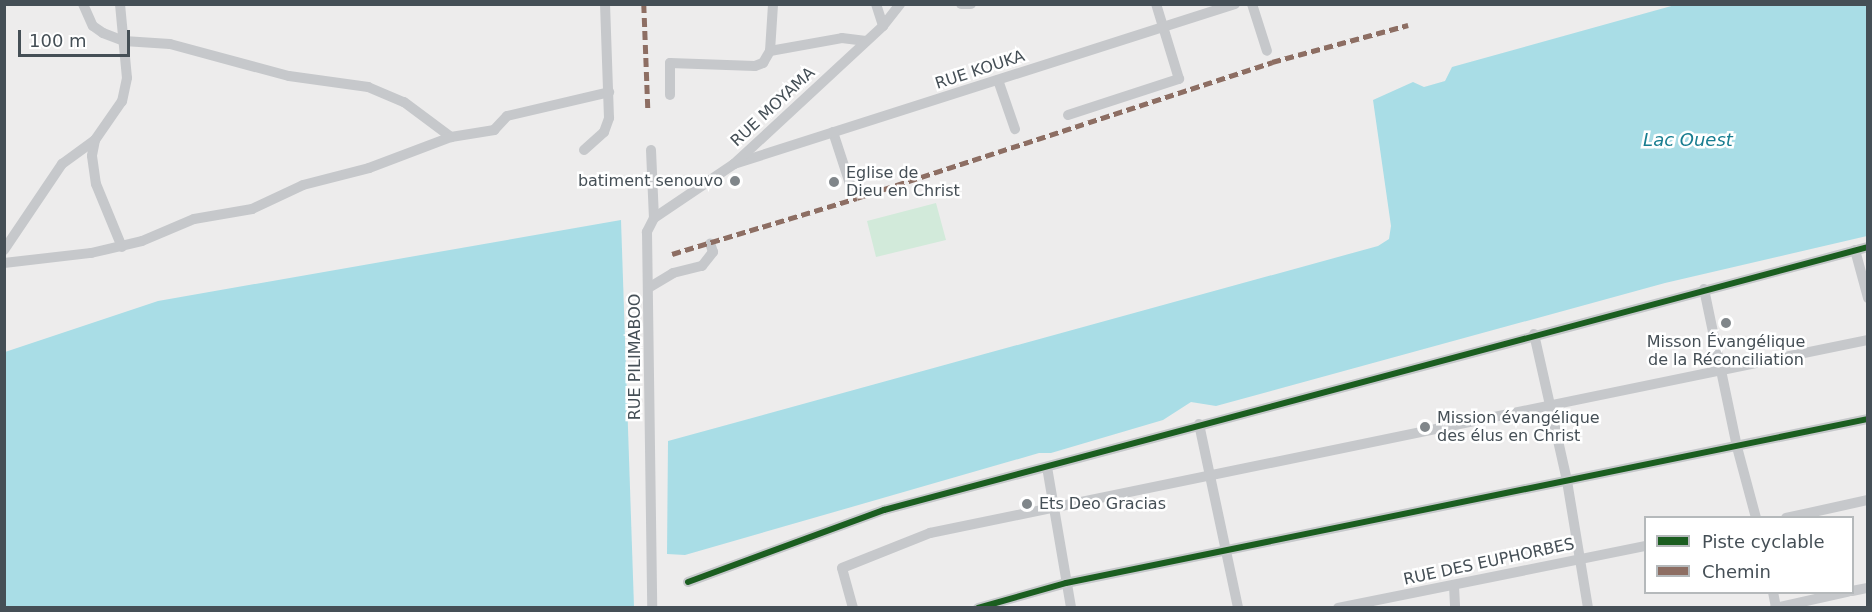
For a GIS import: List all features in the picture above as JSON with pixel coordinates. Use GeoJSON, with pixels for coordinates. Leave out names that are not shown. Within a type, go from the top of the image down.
{"type":"FeatureCollection","features":[{"type":"Feature","properties":{"kind":"street"},"geometry":{"type":"LineString","coordinates":[[83,4],[93,26],[124,41],[170,44],[289,76],[368,87],[404,102],[451,137]]}},
{"type":"Feature","properties":{"kind":"street"},"geometry":{"type":"LineString","coordinates":[[4,250],[62,164],[95,140],[122,101],[127,78],[120,4]]}},
{"type":"Feature","properties":{"kind":"street"},"geometry":{"type":"LineString","coordinates":[[584,150],[604,132],[609,118],[605,4]]}},
{"type":"Feature","properties":{"kind":"street"},"geometry":{"type":"LineString","coordinates":[[670,94],[670,63],[758,66],[770,51],[773,4]]}},
{"type":"Feature","properties":{"kind":"street"},"geometry":{"type":"LineString","coordinates":[[876,4],[883,26]]}},
{"type":"Feature","properties":{"kind":"street","name":"RUE MOYAMA"},"geometry":{"type":"LineString","coordinates":[[654,218],[734,164],[883,26],[900,4]]}},
{"type":"Feature","properties":{"kind":"street"},"geometry":{"type":"LineString","coordinates":[[961,4],[971,4]]}},
{"type":"Feature","properties":{"kind":"street"},"geometry":{"type":"LineString","coordinates":[[1068,115],[1179,79],[1161,28],[1156,4]]}},
{"type":"Feature","properties":{"kind":"street","name":"RUE KOUKA"},"geometry":{"type":"LineString","coordinates":[[734,164],[1235,4]]}},
{"type":"Feature","properties":{"kind":"street"},"geometry":{"type":"LineString","coordinates":[[1252,4],[1268,51]]}},
{"type":"Feature","properties":{"kind":"street"},"geometry":{"type":"LineString","coordinates":[[770,51],[842,38],[867,41]]}},
{"type":"Feature","properties":{"kind":"street"},"geometry":{"type":"LineString","coordinates":[[998,80],[1016,129]]}},
{"type":"Feature","properties":{"kind":"street"},"geometry":{"type":"LineString","coordinates":[[4,263],[122,247],[194,219],[252,208],[303,185],[369,168],[451,137],[494,130],[507,117],[609,92]]}},
{"type":"Feature","properties":{"kind":"street"},"geometry":{"type":"LineString","coordinates":[[833,132],[850,184]]}},
{"type":"Feature","properties":{"kind":"street"},"geometry":{"type":"LineString","coordinates":[[95,140],[92,156],[96,184],[122,247]]}},
{"type":"Feature","properties":{"kind":"street","name":"RUE PILIMABOO"},"geometry":{"type":"LineString","coordinates":[[651,150],[654,218],[647,232],[650,287],[652,608]]}},
{"type":"Feature","properties":{"kind":"street"},"geometry":{"type":"LineString","coordinates":[[650,287],[673,273],[702,266],[713,252],[710,243]]}},
{"type":"Feature","properties":{"kind":"street"},"geometry":{"type":"LineString","coordinates":[[688,582],[884,510],[1534,334],[1868,247]]}},
{"type":"Feature","properties":{"kind":"street"},"geometry":{"type":"LineString","coordinates":[[1855,250],[1868,298]]}},
{"type":"Feature","properties":{"kind":"street"},"geometry":{"type":"LineString","coordinates":[[1704,289],[1737,447],[1755,516]]}},
{"type":"Feature","properties":{"kind":"street"},"geometry":{"type":"LineString","coordinates":[[1534,334],[1548,406],[1567,481],[1582,558],[1588,608]]}},
{"type":"Feature","properties":{"kind":"street"},"geometry":{"type":"LineString","coordinates":[[853,608],[842,568],[930,533],[1868,340]]}},
{"type":"Feature","properties":{"kind":"street"},"geometry":{"type":"LineString","coordinates":[[978,608],[1066,583],[1868,420]]}},
{"type":"Feature","properties":{"kind":"street"},"geometry":{"type":"LineString","coordinates":[[1199,424],[1238,608]]}},
{"type":"Feature","properties":{"kind":"street"},"geometry":{"type":"LineString","coordinates":[[1047,467],[1071,608]]}},
{"type":"Feature","properties":{"kind":"street"},"geometry":{"type":"LineString","coordinates":[[1795,516],[1868,500]]}},
{"type":"Feature","properties":{"kind":"street","name":"RUE DES EUPHORBES"},"geometry":{"type":"LineString","coordinates":[[1338,608],[1644,546]]}},
{"type":"Feature","properties":{"kind":"street"},"geometry":{"type":"LineString","coordinates":[[1454,586],[1455,608]]}},
{"type":"Feature","properties":{"kind":"street"},"geometry":{"type":"LineString","coordinates":[[1776,607],[1838,594]]}},
{"type":"Feature","properties":{"kind":"green space"},"geometry":{"type":"Polygon","coordinates":[[[936,203],[946,240],[876,257],[867,221],[936,203]]]}},
{"type":"Feature","properties":{"kind":"water","name":"Lac Ouest"},"geometry":{"type":"Polygon","coordinates":[[[1675,5],[1867,5],[1867,236],[1665,283],[1216,406],[1191,402],[1163,420],[1051,453],[1039,453],[685,555],[667,554],[668,441],[1378,246],[1389,239],[1391,226],[1373,100],[1413,82],[1424,87],[1445,81],[1452,67],[1675,5]]]}},
{"type":"Feature","properties":{"kind":"water"},"geometry":{"type":"Polygon","coordinates":[[[621,220],[634,607],[5,607],[5,352],[158,301],[621,220]]]}},
{"type":"Feature","properties":{"kind":"marked path"},"geometry":{"type":"LineString","coordinates":[[644,4],[648,108]]}},
{"type":"Feature","properties":{"kind":"marked path"},"geometry":{"type":"LineString","coordinates":[[672,254],[857,198],[1272,62],[1408,25]]}},
{"type":"Feature","properties":{"kind":"cycle path"},"geometry":{"type":"LineString","coordinates":[[688,582],[884,510],[1868,247]]}},
{"type":"Feature","properties":{"kind":"cycle path"},"geometry":{"type":"LineString","coordinates":[[978,608],[1066,583],[1868,419]]}},
{"type":"Feature","properties":{"kind":"place","name":"batiment senouvo"},"geometry":{"type":"Point","coordinates":[735,181]}},
{"type":"Feature","properties":{"kind":"place","name":"Eglise de Dieu en Christ"},"geometry":{"type":"Point","coordinates":[834,182]}},
{"type":"Feature","properties":{"kind":"place","name":"Misson Évangélique de la Réconciliation"},"geometry":{"type":"Point","coordinates":[1726,323]}},
{"type":"Feature","properties":{"kind":"place","name":"Mission évangélique des élus en Christ"},"geometry":{"type":"Point","coordinates":[1425,427]}},
{"type":"Feature","properties":{"kind":"place","name":"Ets Deo Gracias"},"geometry":{"type":"Point","coordinates":[1027,504]}}]}
